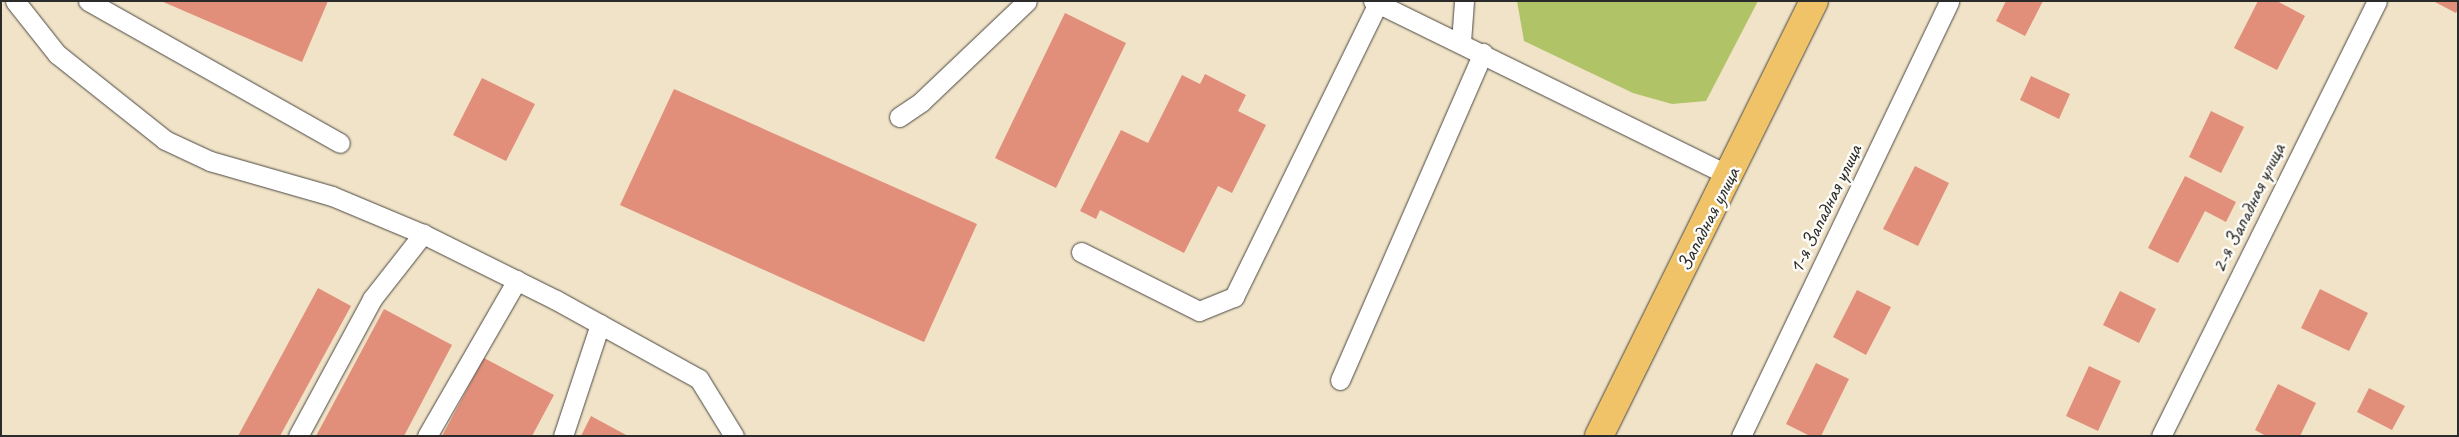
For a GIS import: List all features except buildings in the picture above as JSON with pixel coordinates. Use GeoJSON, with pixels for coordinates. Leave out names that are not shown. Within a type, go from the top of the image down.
{"type":"FeatureCollection","features":[{"type":"Feature","properties":{"kind":"main road","name":"Западная улица"},"geometry":{"type":"LineString","coordinates":[[1599,436],[1730,176],[1814,1]]}},
{"type":"Feature","properties":{"kind":"lane"},"geometry":{"type":"LineString","coordinates":[[15,1],[57,54],[165,140],[210,161],[332,196],[423,234],[517,280],[699,379],[729,434]]}},
{"type":"Feature","properties":{"kind":"lane"},"geometry":{"type":"LineString","coordinates":[[88,1],[340,143]]}},
{"type":"Feature","properties":{"kind":"lane"},"geometry":{"type":"LineString","coordinates":[[899,116],[921,102],[1027,1]]}},
{"type":"Feature","properties":{"kind":"lane","name":"1-я Западная улица"},"geometry":{"type":"LineString","coordinates":[[1741,436],[1949,1]]}},
{"type":"Feature","properties":{"kind":"lane","name":"2-я Западная улица"},"geometry":{"type":"LineString","coordinates":[[2161,436],[2376,1]]}},
{"type":"Feature","properties":{"kind":"lane"},"geometry":{"type":"LineString","coordinates":[[1081,252],[1198,311],[1234,297],[1375,2],[1461,42],[1730,176]]}},
{"type":"Feature","properties":{"kind":"lane"},"geometry":{"type":"LineString","coordinates":[[1461,42],[1465,2]]}},
{"type":"Feature","properties":{"kind":"lane"},"geometry":{"type":"LineString","coordinates":[[1340,380],[1483,53]]}},
{"type":"Feature","properties":{"kind":"lane"},"geometry":{"type":"LineString","coordinates":[[298,436],[372,299],[423,234]]}},
{"type":"Feature","properties":{"kind":"lane"},"geometry":{"type":"LineString","coordinates":[[427,436],[517,280]]}},
{"type":"Feature","properties":{"kind":"lane"},"geometry":{"type":"LineString","coordinates":[[563,436],[600,324]]}},
{"type":"Feature","properties":{"kind":"green space"},"geometry":{"type":"Polygon","coordinates":[[[1517,1],[1758,1],[1706,101],[1672,104],[1633,93],[1524,41],[1517,1]]]}}]}
